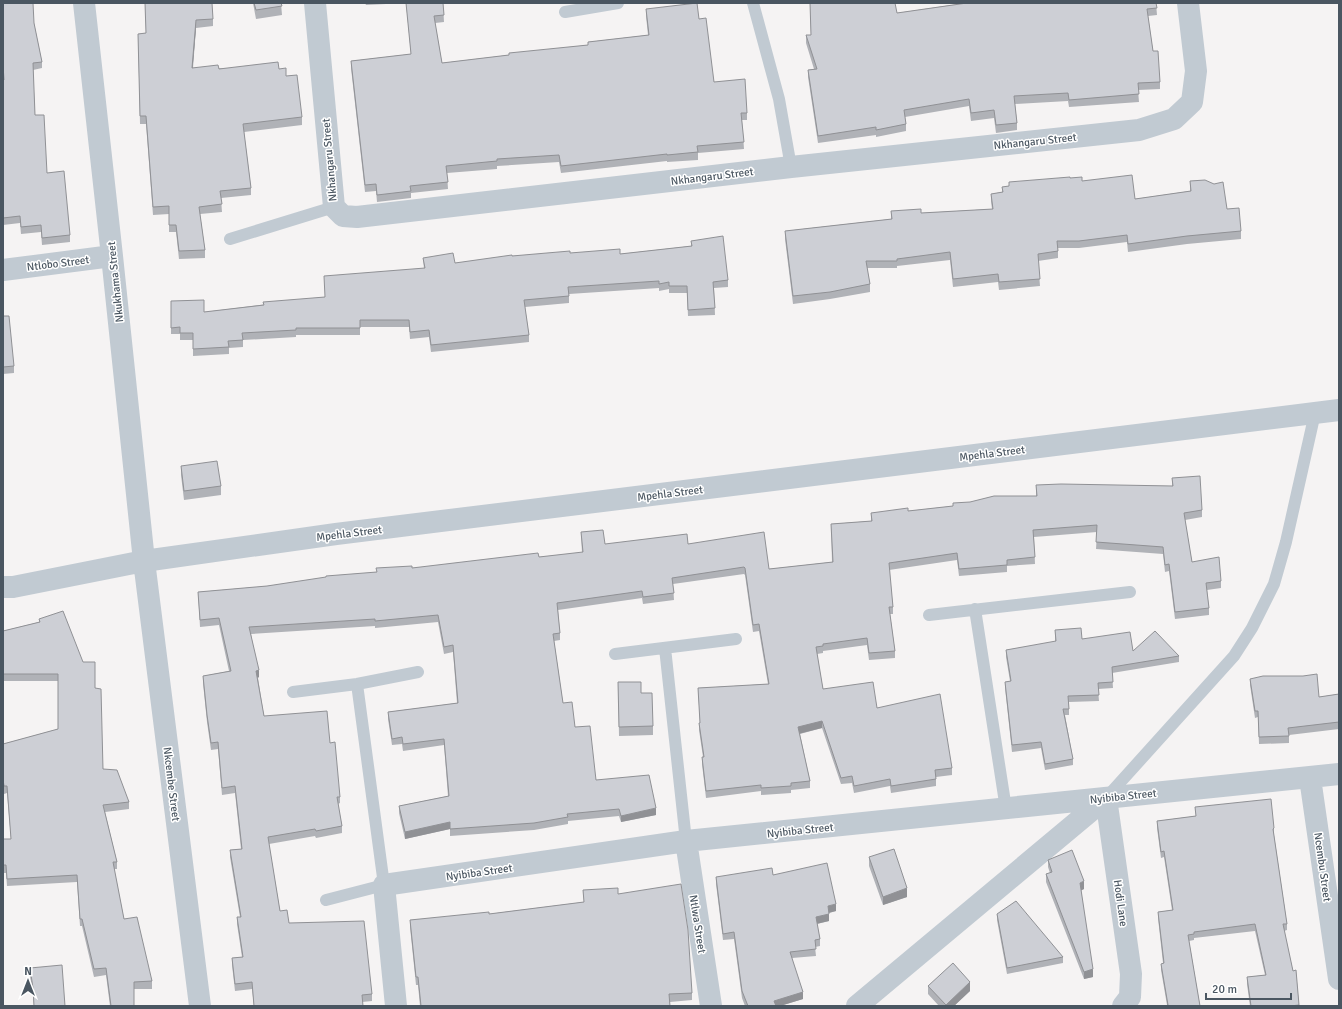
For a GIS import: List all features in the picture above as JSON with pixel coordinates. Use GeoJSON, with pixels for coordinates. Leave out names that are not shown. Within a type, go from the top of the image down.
{"type":"FeatureCollection","features":[{"type":"Feature","properties":{"kind":"street","name":"Nkukhama Street"},"geometry":{"type":"LineString","coordinates":[[84,3],[144,561]]}},
{"type":"Feature","properties":{"kind":"street","name":"Nkhangaru Street"},"geometry":{"type":"LineString","coordinates":[[315,3],[334,207],[343,216],[357,217],[791,167],[1139,130],[1174,119],[1192,102],[1196,71],[1188,3]]}},
{"type":"Feature","properties":{"kind":"street","name":"Ntlobo Street"},"geometry":{"type":"LineString","coordinates":[[3,270],[112,256]]}},
{"type":"Feature","properties":{"kind":"street","name":"Mpehla Street"},"geometry":{"type":"LineString","coordinates":[[3,587],[13,587],[144,561],[344,533],[1339,410]]}},
{"type":"Feature","properties":{"kind":"street","name":"Nkcembe Street"},"geometry":{"type":"LineString","coordinates":[[144,561],[200,1006]]}},
{"type":"Feature","properties":{"kind":"street","name":"Nyibiba Street"},"geometry":{"type":"LineString","coordinates":[[384,885],[686,841],[1339,774]]}},
{"type":"Feature","properties":{"kind":"street","name":"Ncembu Street"},"geometry":{"type":"LineString","coordinates":[[1310,778],[1339,979]]}},
{"type":"Feature","properties":{"kind":"street"},"geometry":{"type":"LineString","coordinates":[[857,1006],[1106,798]]}},
{"type":"Feature","properties":{"kind":"street","name":"Hodi Lane"},"geometry":{"type":"LineString","coordinates":[[1106,798],[1131,974],[1130,997],[1123,1006]]}},
{"type":"Feature","properties":{"kind":"street","name":"Ntlwa Street"},"geometry":{"type":"LineString","coordinates":[[686,841],[712,1006]]}},
{"type":"Feature","properties":{"kind":"street"},"geometry":{"type":"LineString","coordinates":[[384,885],[396,1006]]}},
{"type":"Feature","properties":{"kind":"lane"},"geometry":{"type":"LineString","coordinates":[[565,12],[618,3]]}},
{"type":"Feature","properties":{"kind":"lane"},"geometry":{"type":"LineString","coordinates":[[753,3],[779,99],[791,167]]}},
{"type":"Feature","properties":{"kind":"lane"},"geometry":{"type":"LineString","coordinates":[[230,240],[334,207]]}},
{"type":"Feature","properties":{"kind":"lane"},"geometry":{"type":"LineString","coordinates":[[1106,798],[1234,656],[1252,628],[1274,584],[1286,542],[1315,413]]}},
{"type":"Feature","properties":{"kind":"lane"},"geometry":{"type":"LineString","coordinates":[[929,615],[1130,592]]}},
{"type":"Feature","properties":{"kind":"lane"},"geometry":{"type":"LineString","coordinates":[[975,609],[1006,809]]}},
{"type":"Feature","properties":{"kind":"lane"},"geometry":{"type":"LineString","coordinates":[[615,654],[736,639]]}},
{"type":"Feature","properties":{"kind":"lane"},"geometry":{"type":"LineString","coordinates":[[665,648],[686,841]]}},
{"type":"Feature","properties":{"kind":"lane"},"geometry":{"type":"LineString","coordinates":[[293,692],[356,684],[418,672]]}},
{"type":"Feature","properties":{"kind":"lane"},"geometry":{"type":"LineString","coordinates":[[326,900],[384,885],[356,684]]}},
{"type":"Feature","properties":{"kind":"building"},"geometry":{"type":"Polygon","coordinates":[[[3,3],[33,3],[34,23],[42,62],[33,63],[35,115],[44,115],[47,173],[64,171],[70,235],[42,238],[41,225],[21,227],[20,216],[3,218],[3,3]]]}},
{"type":"Feature","properties":{"kind":"building"},"geometry":{"type":"Polygon","coordinates":[[[145,3],[212,3],[213,19],[196,20],[192,68],[218,65],[219,69],[278,62],[279,69],[286,68],[286,76],[297,75],[302,117],[243,124],[251,188],[220,191],[222,204],[199,207],[205,250],[179,251],[176,225],[169,225],[169,206],[153,207],[146,116],[140,116],[138,34],[146,33],[145,3]]]}},
{"type":"Feature","properties":{"kind":"building"},"geometry":{"type":"Polygon","coordinates":[[[254,3],[281,3],[282,6],[256,10],[254,3]]]}},
{"type":"Feature","properties":{"kind":"building"},"geometry":{"type":"Polygon","coordinates":[[[406,3],[443,3],[444,15],[434,16],[442,63],[509,55],[509,53],[588,45],[588,42],[649,35],[646,9],[697,3],[699,19],[706,18],[714,82],[745,79],[747,113],[741,113],[744,142],[697,146],[698,152],[561,166],[559,155],[497,159],[497,161],[446,166],[448,182],[410,186],[411,191],[377,195],[376,184],[365,185],[351,61],[411,54],[406,3]]]}},
{"type":"Feature","properties":{"kind":"building"},"geometry":{"type":"Polygon","coordinates":[[[810,3],[895,3],[897,13],[967,3],[1156,3],[1157,8],[1147,9],[1153,51],[1158,51],[1160,82],[1138,83],[1139,94],[1069,100],[1068,93],[1014,96],[1017,123],[996,125],[994,110],[971,113],[969,99],[904,110],[906,124],[876,130],[876,127],[818,136],[808,70],[817,69],[806,35],[811,35],[810,3]]]}},
{"type":"Feature","properties":{"kind":"building"},"geometry":{"type":"Polygon","coordinates":[[[1132,175],[1135,199],[1191,191],[1190,181],[1205,180],[1214,184],[1223,182],[1227,209],[1239,208],[1241,231],[1187,236],[1128,244],[1127,235],[1079,241],[1057,241],[1058,251],[1038,254],[1040,279],[999,282],[998,274],[953,279],[950,252],[897,259],[897,261],[866,261],[870,284],[830,292],[793,296],[785,231],[892,219],[891,211],[921,209],[921,213],[993,209],[991,194],[1003,192],[1002,187],[1009,186],[1009,182],[1070,177],[1082,177],[1082,181],[1132,175]]]}},
{"type":"Feature","properties":{"kind":"building"},"geometry":{"type":"Polygon","coordinates":[[[723,236],[728,280],[713,282],[715,308],[688,310],[687,286],[669,286],[669,282],[659,284],[659,281],[568,287],[569,296],[524,300],[529,335],[431,345],[429,330],[410,332],[409,320],[360,320],[360,328],[296,328],[296,330],[242,333],[243,340],[228,341],[229,347],[193,349],[193,333],[180,333],[180,327],[171,328],[171,301],[204,300],[204,312],[264,305],[263,302],[325,297],[324,276],[425,268],[423,258],[453,253],[455,263],[512,255],[570,251],[570,253],[620,249],[620,254],[692,246],[691,241],[723,236]]]}},
{"type":"Feature","properties":{"kind":"building"},"geometry":{"type":"Polygon","coordinates":[[[3,316],[9,316],[14,366],[3,367],[3,316]]]}},
{"type":"Feature","properties":{"kind":"building"},"geometry":{"type":"Polygon","coordinates":[[[217,461],[221,486],[184,491],[181,466],[217,461]]]}},
{"type":"Feature","properties":{"kind":"building"},"geometry":{"type":"Polygon","coordinates":[[[1200,476],[1202,510],[1184,513],[1192,562],[1219,557],[1221,581],[1206,583],[1209,608],[1175,612],[1169,564],[1165,565],[1163,547],[1096,542],[1097,525],[1033,530],[1035,557],[1007,560],[1007,565],[959,569],[957,553],[889,563],[893,607],[889,607],[895,651],[869,653],[867,638],[823,644],[823,646],[816,647],[823,689],[873,682],[877,708],[940,694],[952,768],[935,770],[936,779],[891,786],[890,779],[854,786],[852,776],[841,778],[822,721],[798,727],[810,781],[791,783],[791,786],[761,788],[761,785],[706,791],[702,757],[704,757],[699,723],[698,688],[769,684],[759,624],[753,625],[744,567],[672,578],[674,593],[643,597],[642,591],[557,603],[560,633],[553,634],[563,703],[572,702],[575,727],[590,726],[596,780],[649,775],[656,808],[621,816],[619,809],[567,814],[568,817],[534,823],[450,829],[450,822],[405,832],[399,806],[449,796],[444,739],[403,744],[402,737],[392,739],[388,712],[458,703],[453,645],[444,647],[438,615],[375,621],[375,619],[249,627],[259,670],[256,671],[264,716],[327,711],[330,743],[335,742],[340,797],[337,797],[342,826],[268,837],[280,911],[287,910],[289,923],[364,921],[372,994],[362,995],[363,1006],[254,1006],[252,982],[235,984],[232,958],[243,957],[237,917],[241,917],[230,850],[242,849],[235,786],[222,788],[218,742],[211,743],[203,676],[231,671],[219,618],[200,620],[198,592],[267,586],[326,576],[377,572],[376,568],[412,566],[412,568],[538,553],[539,557],[583,552],[581,532],[603,530],[605,544],[687,534],[688,544],[764,532],[769,569],[833,562],[831,524],[872,521],[871,513],[908,508],[908,511],[953,506],[953,503],[970,502],[994,496],[1037,496],[1036,485],[1173,486],[1172,478],[1200,476]]]}},
{"type":"Feature","properties":{"kind":"building"},"geometry":{"type":"Polygon","coordinates":[[[63,611],[83,662],[95,662],[95,688],[101,689],[103,769],[117,770],[129,802],[103,805],[117,862],[113,862],[124,919],[137,917],[152,981],[134,982],[134,1006],[111,1006],[106,968],[94,969],[82,919],[80,919],[77,875],[7,879],[6,865],[3,865],[3,839],[11,839],[7,786],[4,786],[3,779],[3,744],[58,729],[58,674],[3,674],[3,631],[40,622],[39,619],[63,611]]]}},
{"type":"Feature","properties":{"kind":"building"},"geometry":{"type":"Polygon","coordinates":[[[1081,628],[1082,639],[1130,632],[1133,651],[1155,631],[1179,656],[1112,667],[1113,682],[1098,683],[1099,695],[1068,696],[1069,709],[1063,709],[1073,759],[1045,764],[1041,742],[1012,745],[1005,682],[1011,681],[1006,650],[1056,641],[1055,630],[1081,628]]]}},
{"type":"Feature","properties":{"kind":"building"},"geometry":{"type":"Polygon","coordinates":[[[1317,674],[1319,697],[1339,694],[1339,722],[1288,728],[1289,736],[1259,737],[1258,711],[1255,711],[1250,679],[1263,676],[1303,676],[1317,674]]]}},
{"type":"Feature","properties":{"kind":"building"},"geometry":{"type":"Polygon","coordinates":[[[618,682],[641,682],[641,693],[652,693],[653,726],[619,727],[618,682]]]}},
{"type":"Feature","properties":{"kind":"building"},"geometry":{"type":"Polygon","coordinates":[[[1271,799],[1273,829],[1287,924],[1283,924],[1293,971],[1296,970],[1299,1005],[1251,1006],[1247,977],[1266,975],[1255,924],[1194,932],[1194,934],[1188,935],[1200,1006],[1167,1006],[1161,964],[1164,963],[1158,912],[1173,910],[1164,851],[1161,852],[1157,821],[1196,816],[1195,807],[1271,799]]]}},
{"type":"Feature","properties":{"kind":"building"},"geometry":{"type":"Polygon","coordinates":[[[894,849],[907,888],[883,897],[869,857],[894,849]]]}},
{"type":"Feature","properties":{"kind":"building"},"geometry":{"type":"Polygon","coordinates":[[[1072,850],[1084,881],[1080,883],[1093,969],[1084,972],[1046,874],[1052,872],[1048,860],[1072,850]]]}},
{"type":"Feature","properties":{"kind":"building"},"geometry":{"type":"Polygon","coordinates":[[[827,863],[836,904],[828,906],[829,914],[816,917],[820,939],[815,940],[816,949],[790,952],[803,992],[774,1001],[776,1006],[748,1006],[742,991],[734,932],[723,934],[716,877],[772,868],[773,875],[827,863]]]}},
{"type":"Feature","properties":{"kind":"building"},"geometry":{"type":"Polygon","coordinates":[[[681,884],[688,930],[692,993],[669,994],[670,1006],[421,1006],[418,977],[416,977],[410,920],[489,912],[489,914],[584,902],[583,890],[618,888],[618,894],[681,884]]]}},
{"type":"Feature","properties":{"kind":"building"},"geometry":{"type":"Polygon","coordinates":[[[1016,901],[1063,957],[1007,968],[997,914],[1016,901]]]}},
{"type":"Feature","properties":{"kind":"building"},"geometry":{"type":"Polygon","coordinates":[[[953,963],[970,982],[946,1005],[928,986],[953,963]]]}},
{"type":"Feature","properties":{"kind":"building"},"geometry":{"type":"Polygon","coordinates":[[[62,965],[65,1006],[34,1006],[30,968],[62,965]]]}}]}
